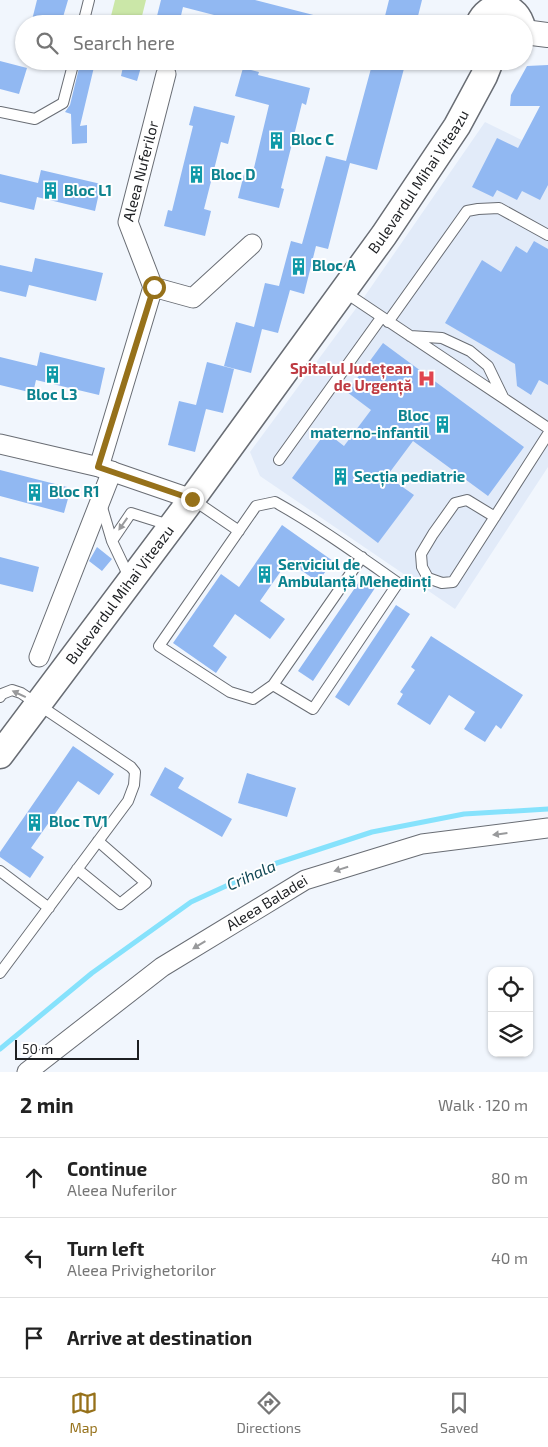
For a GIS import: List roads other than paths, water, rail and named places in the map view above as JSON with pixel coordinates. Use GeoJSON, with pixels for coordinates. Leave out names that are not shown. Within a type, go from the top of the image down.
{"type":"FeatureCollection","features":[{"type":"Feature","properties":{"kind":"main road"},"geometry":{"type":"LineString","coordinates":[[484,15],[494,8],[508,10]]}},
{"type":"Feature","properties":{"kind":"main road","name":"Bulevardul Mihai Viteazu"},"geometry":{"type":"LineString","coordinates":[[0,755],[192,499],[408,201],[443,148],[486,70]]}},
{"type":"Feature","properties":{"kind":"street"},"geometry":{"type":"LineString","coordinates":[[533,33],[548,35]]}},
{"type":"Feature","properties":{"kind":"street","name":"Aleea Nuferilor"},"geometry":{"type":"LineString","coordinates":[[154,287],[128,222],[166,74]]}},
{"type":"Feature","properties":{"kind":"street"},"geometry":{"type":"LineString","coordinates":[[39,657],[100,500],[105,469],[154,287],[193,298],[252,244]]}},
{"type":"Feature","properties":{"kind":"street"},"geometry":{"type":"LineString","coordinates":[[0,444],[105,469],[192,499]]}},
{"type":"Feature","properties":{"kind":"street","name":"Aleea Baladei"},"geometry":{"type":"LineString","coordinates":[[27,1072],[162,967],[305,880],[422,844],[548,828]]}},
{"type":"Feature","properties":{"kind":"lane"},"geometry":{"type":"LineString","coordinates":[[85,15],[89,0]]}},
{"type":"Feature","properties":{"kind":"lane"},"geometry":{"type":"LineString","coordinates":[[0,112],[35,118],[63,103],[72,70]]}},
{"type":"Feature","properties":{"kind":"lane"},"geometry":{"type":"LineString","coordinates":[[279,460],[467,211],[478,208],[499,208],[548,235]]}},
{"type":"Feature","properties":{"kind":"lane"},"geometry":{"type":"LineString","coordinates":[[343,291],[548,428]]}},
{"type":"Feature","properties":{"kind":"lane"},"geometry":{"type":"LineString","coordinates":[[409,336],[442,338],[470,351],[488,366],[503,398]]}},
{"type":"Feature","properties":{"kind":"lane"},"geometry":{"type":"LineString","coordinates":[[495,516],[467,500],[455,503],[421,554],[422,567],[428,578],[442,583],[453,582],[548,434]]}},
{"type":"Feature","properties":{"kind":"lane"},"geometry":{"type":"LineString","coordinates":[[192,499],[239,530]]}},
{"type":"Feature","properties":{"kind":"lane"},"geometry":{"type":"LineString","coordinates":[[100,500],[112,541],[131,581]]}},
{"type":"Feature","properties":{"kind":"lane"},"geometry":{"type":"LineString","coordinates":[[273,684],[313,709],[398,583],[362,558],[299,516],[275,502],[256,506],[159,646],[230,692],[252,699],[273,684],[362,558]]}},
{"type":"Feature","properties":{"kind":"lane"},"geometry":{"type":"LineString","coordinates":[[112,541],[131,513],[172,526]]}},
{"type":"Feature","properties":{"kind":"lane"},"geometry":{"type":"LineString","coordinates":[[0,697],[2,694],[12,690],[21,693],[135,772],[134,785],[128,801],[0,974]]}},
{"type":"Feature","properties":{"kind":"lane"},"geometry":{"type":"LineString","coordinates":[[78,869],[120,904],[146,883],[98,841]]}},
{"type":"Feature","properties":{"kind":"lane"},"geometry":{"type":"LineString","coordinates":[[0,871],[49,908]]}},
{"type":"Feature","properties":{"kind":"waterway","name":"Crihala"},"geometry":{"type":"LineString","coordinates":[[0,1049],[92,973],[191,902],[274,864],[372,832],[464,814],[548,809]]}},
{"type":"Feature","properties":{"kind":"place","name":"Bloc C"},"geometry":{"type":"Point","coordinates":[277,140]}},
{"type":"Feature","properties":{"kind":"place","name":"Bloc D"},"geometry":{"type":"Point","coordinates":[197,175]}},
{"type":"Feature","properties":{"kind":"place","name":"Bloc L1"},"geometry":{"type":"Point","coordinates":[50,191]}},
{"type":"Feature","properties":{"kind":"place","name":"Bloc A"},"geometry":{"type":"Point","coordinates":[298,266]}},
{"type":"Feature","properties":{"kind":"place","name":"Bloc L3"},"geometry":{"type":"Point","coordinates":[52,374]}},
{"type":"Feature","properties":{"kind":"place","name":"Spitalul Județean de Urgență"},"geometry":{"type":"Point","coordinates":[426,378]}},
{"type":"Feature","properties":{"kind":"place","name":"Bloc materno-infantil"},"geometry":{"type":"Point","coordinates":[443,425]}},
{"type":"Feature","properties":{"kind":"place","name":"Secția pediatrie"},"geometry":{"type":"Point","coordinates":[340,477]}},
{"type":"Feature","properties":{"kind":"place","name":"Bloc R1"},"geometry":{"type":"Point","coordinates":[35,492]}},
{"type":"Feature","properties":{"kind":"place","name":"Serviciul de Ambulanță Mehedinți"},"geometry":{"type":"Point","coordinates":[264,574]}},
{"type":"Feature","properties":{"kind":"place","name":"Bloc TV1"},"geometry":{"type":"Point","coordinates":[35,822]}}]}
